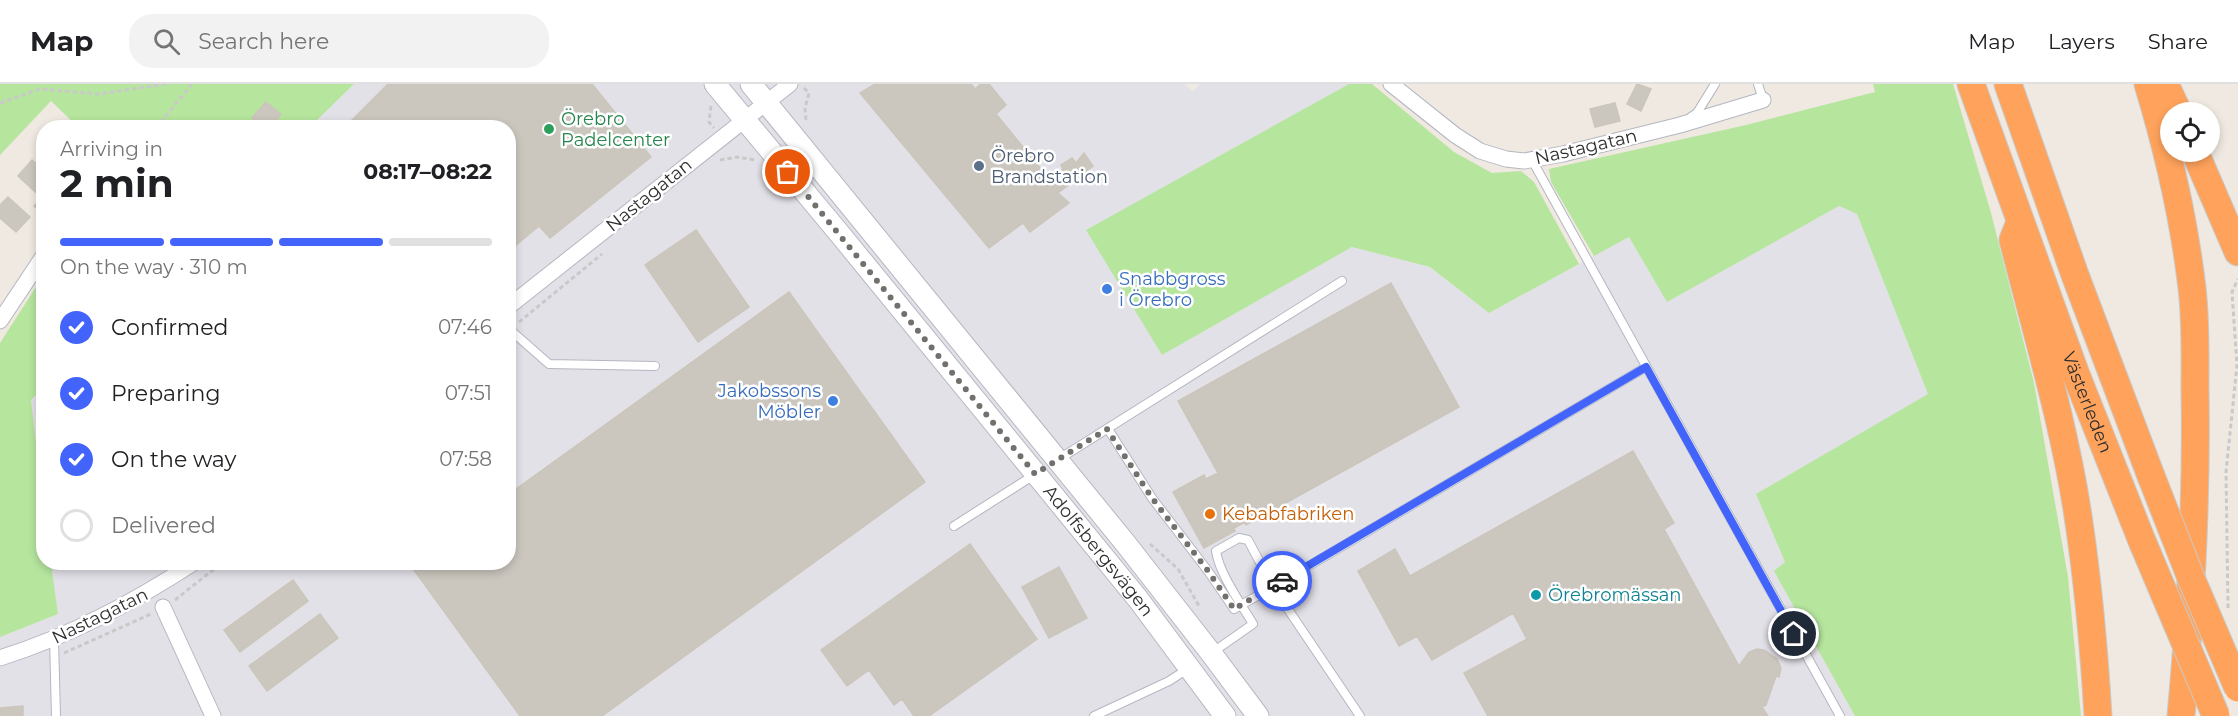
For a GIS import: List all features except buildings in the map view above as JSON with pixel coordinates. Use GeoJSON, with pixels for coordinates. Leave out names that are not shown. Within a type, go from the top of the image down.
{"type":"FeatureCollection","features":[{"type":"Feature","properties":{"kind":"highway","name":"Västerleden"},"geometry":{"type":"LineString","coordinates":[[1971,84],[2075,372],[2142,541],[2216,716]]}},
{"type":"Feature","properties":{"kind":"highway","name":"Västerleden"},"geometry":{"type":"LineString","coordinates":[[2008,84],[2075,275],[2151,476],[2238,688]]}},
{"type":"Feature","properties":{"kind":"highway"},"geometry":{"type":"LineString","coordinates":[[2148,84],[2168,158],[2182,225],[2192,290],[2194,323],[2197,421],[2195,513],[2181,716]]}},
{"type":"Feature","properties":{"kind":"highway"},"geometry":{"type":"LineString","coordinates":[[2165,84],[2173,102]]}},
{"type":"Feature","properties":{"kind":"highway"},"geometry":{"type":"LineString","coordinates":[[2199,162],[2238,252]]}},
{"type":"Feature","properties":{"kind":"highway"},"geometry":{"type":"LineString","coordinates":[[2020,222],[2013,240],[2055,402],[2078,514],[2090,613],[2098,716]]}},
{"type":"Feature","properties":{"kind":"main road","name":"Adolfsbergsvägen"},"geometry":{"type":"LineString","coordinates":[[715,84],[1138,599],[1225,716]]}},
{"type":"Feature","properties":{"kind":"main road","name":"Adolfsbergsvägen"},"geometry":{"type":"LineString","coordinates":[[751,84],[1058,460],[1258,716]]}},
{"type":"Feature","properties":{"kind":"main road"},"geometry":{"type":"LineString","coordinates":[[1035,474],[1058,460]]}},
{"type":"Feature","properties":{"kind":"main road"},"geometry":{"type":"LineString","coordinates":[[1189,667],[1211,653]]}},
{"type":"Feature","properties":{"kind":"street","name":"Nastagatan"},"geometry":{"type":"LineString","coordinates":[[516,301],[790,84]]}},
{"type":"Feature","properties":{"kind":"street","name":"Nastagatan"},"geometry":{"type":"LineString","coordinates":[[1391,84],[1455,135],[1480,151],[1506,159],[1532,160],[1563,154],[1680,125],[1763,100]]}},
{"type":"Feature","properties":{"kind":"street"},"geometry":{"type":"LineString","coordinates":[[0,321],[36,267]]}},
{"type":"Feature","properties":{"kind":"street","name":"Nastagatan"},"geometry":{"type":"LineString","coordinates":[[0,658],[54,639],[106,616],[183,570]]}},
{"type":"Feature","properties":{"kind":"street"},"geometry":{"type":"LineString","coordinates":[[163,607],[213,716]]}},
{"type":"Feature","properties":{"kind":"lane"},"geometry":{"type":"LineString","coordinates":[[1680,125],[1697,113],[1714,84]]}},
{"type":"Feature","properties":{"kind":"lane"},"geometry":{"type":"LineString","coordinates":[[1758,84],[1763,100]]}},
{"type":"Feature","properties":{"kind":"lane"},"geometry":{"type":"LineString","coordinates":[[1532,160],[1840,716]]}},
{"type":"Feature","properties":{"kind":"lane"},"geometry":{"type":"LineString","coordinates":[[1058,460],[1342,281]]}},
{"type":"Feature","properties":{"kind":"lane"},"geometry":{"type":"LineString","coordinates":[[516,334],[549,364],[655,366]]}},
{"type":"Feature","properties":{"kind":"lane"},"geometry":{"type":"LineString","coordinates":[[1107,429],[1152,498],[1234,609],[1646,367]]}},
{"type":"Feature","properties":{"kind":"lane"},"geometry":{"type":"LineString","coordinates":[[954,526],[1035,474]]}},
{"type":"Feature","properties":{"kind":"lane"},"geometry":{"type":"LineString","coordinates":[[1211,653],[1254,624],[1217,560],[1216,551],[1239,538],[1248,540],[1273,587],[1360,716]]}},
{"type":"Feature","properties":{"kind":"lane"},"geometry":{"type":"LineString","coordinates":[[54,639],[56,716]]}},
{"type":"Feature","properties":{"kind":"lane"},"geometry":{"type":"LineString","coordinates":[[1094,716],[1169,681],[1189,667]]}},
{"type":"Feature","properties":{"kind":"path"},"geometry":{"type":"LineString","coordinates":[[0,103],[40,89],[99,94],[166,84]]}},
{"type":"Feature","properties":{"kind":"path"},"geometry":{"type":"LineString","coordinates":[[163,120],[192,84]]}},
{"type":"Feature","properties":{"kind":"path"},"geometry":{"type":"LineString","coordinates":[[806,90],[809,93],[805,108],[808,129]]}},
{"type":"Feature","properties":{"kind":"path"},"geometry":{"type":"LineString","coordinates":[[2229,587],[2226,472],[2237,365],[2232,292],[2238,279]]}},
{"type":"Feature","properties":{"kind":"path"},"geometry":{"type":"LineString","coordinates":[[1148,541],[1178,569],[1202,612]]}},
{"type":"Feature","properties":{"kind":"shaded area"},"geometry":{"type":"Polygon","coordinates":[[[354,84],[1185,84],[1193,92],[1200,84],[1349,84],[1087,230],[1162,355],[1352,247],[1430,267],[1489,313],[1629,237],[1668,301],[1839,206],[1857,214],[1929,394],[1756,494],[1785,562],[1775,571],[1855,716],[0,716],[0,637],[58,614],[52,570],[516,570],[516,120],[317,120],[354,84]]]}},
{"type":"Feature","properties":{"kind":"shaded area"},"geometry":{"type":"Polygon","coordinates":[[[36,394],[36,442],[31,399],[36,394]]]}},
{"type":"Feature","properties":{"kind":"green space"},"geometry":{"type":"Polygon","coordinates":[[[0,84],[354,84],[317,120],[71,120],[51,101],[0,155],[0,84]]]}},
{"type":"Feature","properties":{"kind":"green space"},"geometry":{"type":"Polygon","coordinates":[[[1349,84],[1372,84],[1454,152],[1492,173],[1521,171],[1534,182],[1579,264],[1489,313],[1430,267],[1352,247],[1162,355],[1086,230],[1349,84]]]}},
{"type":"Feature","properties":{"kind":"green space"},"geometry":{"type":"Polygon","coordinates":[[[1873,84],[1953,84],[1991,213],[2034,383],[2068,577],[2081,716],[1855,716],[1774,571],[1785,562],[1756,494],[1928,394],[1857,214],[1839,206],[1667,302],[1629,237],[1594,256],[1551,182],[1549,169],[1746,125],[1875,92],[1873,84]]]}},
{"type":"Feature","properties":{"kind":"green space"},"geometry":{"type":"Polygon","coordinates":[[[36,287],[36,395],[31,400],[36,442],[36,570],[52,570],[58,614],[0,637],[0,343],[36,287]]]}},
{"type":"Feature","properties":{"kind":"way so far"},"geometry":{"type":"LineString","coordinates":[[788,172],[1035,474],[1107,429],[1152,498],[1234,609],[1282,581]]}},
{"type":"Feature","properties":{"kind":"place","name":"Örebro Padelcenter"},"geometry":{"type":"Point","coordinates":[549,129]}},
{"type":"Feature","properties":{"kind":"place","name":"Örebro Brandstation"},"geometry":{"type":"Point","coordinates":[979,166]}},
{"type":"Feature","properties":{"kind":"place","name":"Snabbgross i Örebro"},"geometry":{"type":"Point","coordinates":[1107,289]}},
{"type":"Feature","properties":{"kind":"place","name":"Jakobssons Möbler"},"geometry":{"type":"Point","coordinates":[833,401]}},
{"type":"Feature","properties":{"kind":"place","name":"Kebabfabriken"},"geometry":{"type":"Point","coordinates":[1210,514]}},
{"type":"Feature","properties":{"kind":"place","name":"Örebromässan"},"geometry":{"type":"Point","coordinates":[1536,595]}},
{"type":"Feature","properties":{"kind":"route"},"geometry":{"type":"LineString","coordinates":[[1282,581],[1646,367],[1794,634]]}}]}
